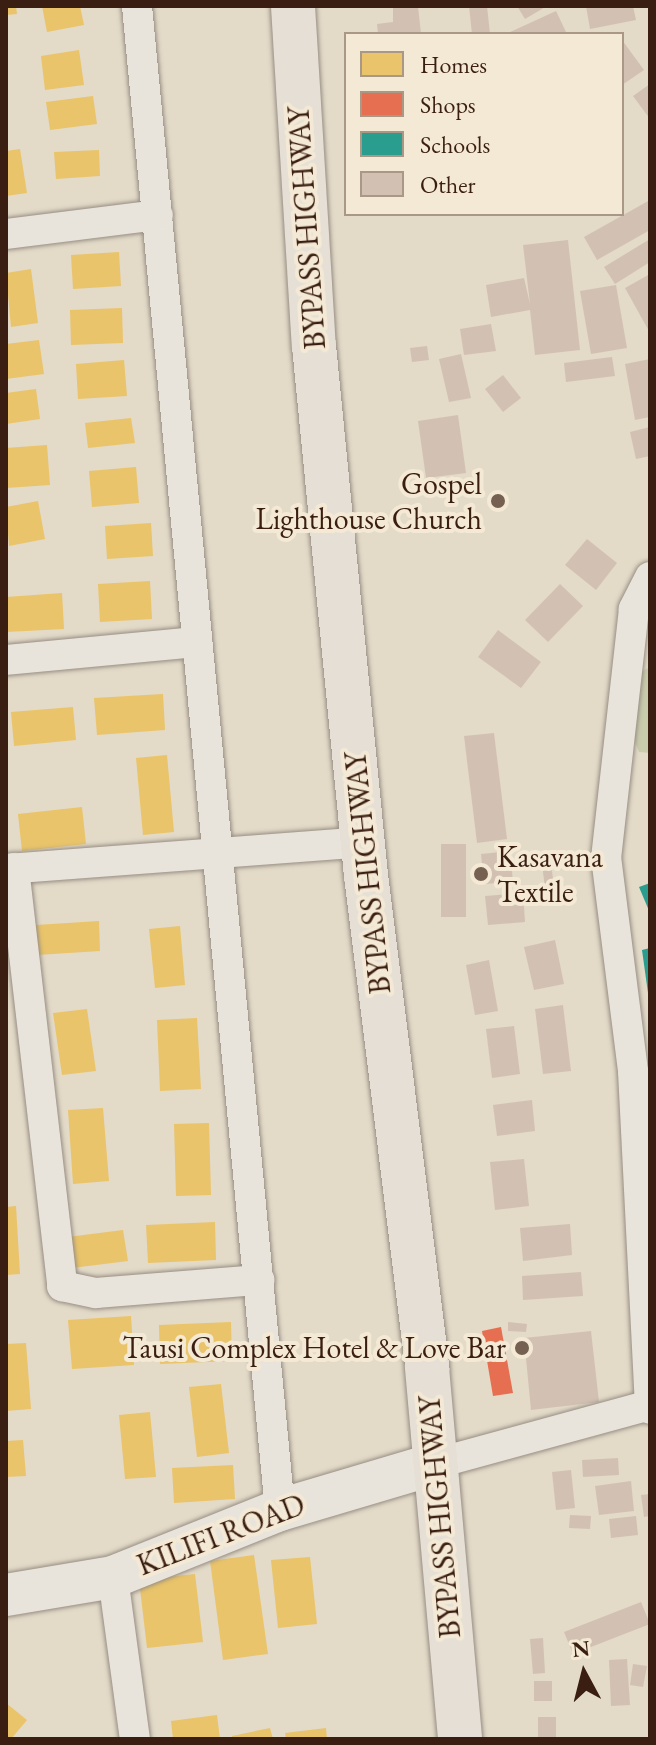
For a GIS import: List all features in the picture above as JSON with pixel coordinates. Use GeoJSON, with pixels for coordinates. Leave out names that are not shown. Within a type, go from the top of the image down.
{"type":"FeatureCollection","features":[{"type":"Feature","properties":{"kind":"main road","name":"BYPASS HIGHWAY"},"geometry":{"type":"LineString","coordinates":[[293,6],[314,346],[364,842],[434,1464],[460,1739]]}},
{"type":"Feature","properties":{"kind":"street"},"geometry":{"type":"LineString","coordinates":[[137,6],[280,1510]]}},
{"type":"Feature","properties":{"kind":"street"},"geometry":{"type":"LineString","coordinates":[[6,234],[158,215]]}},
{"type":"Feature","properties":{"kind":"street"},"geometry":{"type":"LineString","coordinates":[[434,1464],[649,1407],[633,1071],[606,857],[634,609],[650,577]]}},
{"type":"Feature","properties":{"kind":"street"},"geometry":{"type":"LineString","coordinates":[[6,660],[197,642]]}},
{"type":"Feature","properties":{"kind":"street"},"geometry":{"type":"LineString","coordinates":[[259,1280],[96,1293],[62,1286],[20,1074],[10,869],[215,850],[364,842]]}},
{"type":"Feature","properties":{"kind":"street","name":"KILIFI ROAD"},"geometry":{"type":"LineString","coordinates":[[6,1595],[113,1577],[280,1510],[434,1464]]}},
{"type":"Feature","properties":{"kind":"street"},"geometry":{"type":"LineString","coordinates":[[113,1577],[135,1739]]}},
{"type":"Feature","properties":{"kind":"green space"},"geometry":{"type":"Polygon","coordinates":[[[650,667],[650,753],[639,752],[624,713],[631,677],[650,667]]]}},
{"type":"Feature","properties":{"kind":"building: Homes"},"geometry":{"type":"Polygon","coordinates":[[[6,6],[16,6],[17,14],[6,15],[6,6]]]}},
{"type":"Feature","properties":{"kind":"building: Homes"},"geometry":{"type":"Polygon","coordinates":[[[42,6],[80,6],[84,25],[47,32],[42,6]]]}},
{"type":"Feature","properties":{"kind":"building: Homes"},"geometry":{"type":"Polygon","coordinates":[[[79,50],[84,85],[45,90],[41,56],[79,50]]]}},
{"type":"Feature","properties":{"kind":"building: Homes"},"geometry":{"type":"Polygon","coordinates":[[[93,96],[97,124],[50,130],[46,102],[93,96]]]}},
{"type":"Feature","properties":{"kind":"building: Homes"},"geometry":{"type":"Polygon","coordinates":[[[20,149],[27,193],[6,196],[6,151],[20,149]]]}},
{"type":"Feature","properties":{"kind":"building: Homes"},"geometry":{"type":"Polygon","coordinates":[[[99,150],[100,176],[56,179],[54,152],[99,150]]]}},
{"type":"Feature","properties":{"kind":"building: Homes"},"geometry":{"type":"Polygon","coordinates":[[[119,252],[121,286],[73,289],[71,255],[119,252]]]}},
{"type":"Feature","properties":{"kind":"building: Homes"},"geometry":{"type":"Polygon","coordinates":[[[31,269],[38,323],[11,327],[6,273],[31,269]]]}},
{"type":"Feature","properties":{"kind":"building: Homes"},"geometry":{"type":"Polygon","coordinates":[[[122,308],[123,343],[71,345],[70,310],[122,308]]]}},
{"type":"Feature","properties":{"kind":"building: Homes"},"geometry":{"type":"Polygon","coordinates":[[[39,340],[44,374],[6,379],[6,344],[39,340]]]}},
{"type":"Feature","properties":{"kind":"building: Homes"},"geometry":{"type":"Polygon","coordinates":[[[124,360],[127,396],[78,399],[76,364],[124,360]]]}},
{"type":"Feature","properties":{"kind":"building: Homes"},"geometry":{"type":"Polygon","coordinates":[[[36,389],[40,419],[6,424],[6,393],[36,389]]]}},
{"type":"Feature","properties":{"kind":"building: Homes"},"geometry":{"type":"Polygon","coordinates":[[[131,418],[135,443],[88,448],[85,423],[131,418]]]}},
{"type":"Feature","properties":{"kind":"building: Homes"},"geometry":{"type":"Polygon","coordinates":[[[47,445],[50,485],[6,488],[6,448],[47,445]]]}},
{"type":"Feature","properties":{"kind":"building: Homes"},"geometry":{"type":"Polygon","coordinates":[[[136,467],[139,503],[92,507],[89,471],[136,467]]]}},
{"type":"Feature","properties":{"kind":"building: Homes"},"geometry":{"type":"Polygon","coordinates":[[[38,501],[45,539],[9,546],[6,507],[38,501]]]}},
{"type":"Feature","properties":{"kind":"building: Homes"},"geometry":{"type":"Polygon","coordinates":[[[151,523],[153,556],[107,559],[105,526],[151,523]]]}},
{"type":"Feature","properties":{"kind":"building: Homes"},"geometry":{"type":"Polygon","coordinates":[[[150,581],[152,619],[100,622],[98,584],[150,581]]]}},
{"type":"Feature","properties":{"kind":"building: Homes"},"geometry":{"type":"Polygon","coordinates":[[[62,593],[64,629],[6,632],[6,597],[62,593]]]}},
{"type":"Feature","properties":{"kind":"building: Homes"},"geometry":{"type":"Polygon","coordinates":[[[163,694],[165,730],[97,735],[94,698],[163,694]]]}},
{"type":"Feature","properties":{"kind":"building: Homes"},"geometry":{"type":"Polygon","coordinates":[[[73,707],[76,740],[14,746],[11,712],[73,707]]]}},
{"type":"Feature","properties":{"kind":"building: Homes"},"geometry":{"type":"Polygon","coordinates":[[[167,755],[174,832],[143,835],[136,758],[167,755]]]}},
{"type":"Feature","properties":{"kind":"building: Homes"},"geometry":{"type":"Polygon","coordinates":[[[82,807],[86,844],[22,851],[18,814],[82,807]]]}},
{"type":"Feature","properties":{"kind":"building: Homes"},"geometry":{"type":"Polygon","coordinates":[[[99,921],[100,951],[37,955],[36,925],[99,921]]]}},
{"type":"Feature","properties":{"kind":"building: Homes"},"geometry":{"type":"Polygon","coordinates":[[[180,926],[185,985],[155,988],[149,929],[180,926]]]}},
{"type":"Feature","properties":{"kind":"building: Homes"},"geometry":{"type":"Polygon","coordinates":[[[87,1009],[96,1071],[62,1075],[53,1013],[87,1009]]]}},
{"type":"Feature","properties":{"kind":"building: Homes"},"geometry":{"type":"Polygon","coordinates":[[[197,1018],[201,1089],[160,1091],[157,1020],[197,1018]]]}},
{"type":"Feature","properties":{"kind":"building: Homes"},"geometry":{"type":"Polygon","coordinates":[[[103,1108],[109,1181],[73,1184],[68,1110],[103,1108]]]}},
{"type":"Feature","properties":{"kind":"building: Homes"},"geometry":{"type":"Polygon","coordinates":[[[209,1123],[211,1195],[176,1196],[174,1124],[209,1123]]]}},
{"type":"Feature","properties":{"kind":"building: Homes"},"geometry":{"type":"Polygon","coordinates":[[[16,1206],[20,1274],[6,1275],[6,1207],[16,1206]]]}},
{"type":"Feature","properties":{"kind":"building: Homes"},"geometry":{"type":"Polygon","coordinates":[[[215,1222],[216,1260],[148,1263],[146,1225],[215,1222]]]}},
{"type":"Feature","properties":{"kind":"building: Homes"},"geometry":{"type":"Polygon","coordinates":[[[123,1230],[128,1261],[64,1269],[60,1238],[123,1230]]]}},
{"type":"Feature","properties":{"kind":"building: Homes"},"geometry":{"type":"Polygon","coordinates":[[[131,1316],[134,1365],[72,1369],[68,1320],[131,1316]]]}},
{"type":"Feature","properties":{"kind":"building: Homes"},"geometry":{"type":"Polygon","coordinates":[[[231,1322],[232,1361],[160,1364],[159,1325],[231,1322]]]}},
{"type":"Feature","properties":{"kind":"building: Homes"},"geometry":{"type":"Polygon","coordinates":[[[26,1343],[31,1409],[6,1411],[6,1344],[26,1343]]]}},
{"type":"Feature","properties":{"kind":"building: Homes"},"geometry":{"type":"Polygon","coordinates":[[[221,1384],[229,1453],[197,1457],[189,1387],[221,1384]]]}},
{"type":"Feature","properties":{"kind":"building: Homes"},"geometry":{"type":"Polygon","coordinates":[[[150,1412],[156,1477],[125,1479],[119,1415],[150,1412]]]}},
{"type":"Feature","properties":{"kind":"building: Homes"},"geometry":{"type":"Polygon","coordinates":[[[23,1440],[26,1476],[6,1477],[6,1441],[23,1440]]]}},
{"type":"Feature","properties":{"kind":"building: Homes"},"geometry":{"type":"Polygon","coordinates":[[[233,1465],[235,1499],[174,1503],[172,1468],[233,1465]]]}},
{"type":"Feature","properties":{"kind":"building: Homes"},"geometry":{"type":"Polygon","coordinates":[[[254,1555],[268,1654],[223,1660],[210,1561],[254,1555]]]}},
{"type":"Feature","properties":{"kind":"building: Homes"},"geometry":{"type":"Polygon","coordinates":[[[310,1557],[317,1624],[278,1628],[271,1560],[310,1557]]]}},
{"type":"Feature","properties":{"kind":"building: Homes"},"geometry":{"type":"Polygon","coordinates":[[[195,1574],[203,1642],[147,1648],[139,1580],[195,1574]]]}},
{"type":"Feature","properties":{"kind":"building: Homes"},"geometry":{"type":"Polygon","coordinates":[[[6,1703],[27,1720],[11,1739],[6,1739],[6,1703]]]}},
{"type":"Feature","properties":{"kind":"building: Homes"},"geometry":{"type":"Polygon","coordinates":[[[217,1715],[220,1739],[173,1739],[171,1721],[217,1715]]]}},
{"type":"Feature","properties":{"kind":"building: Homes"},"geometry":{"type":"Polygon","coordinates":[[[270,1728],[273,1739],[232,1739],[232,1736],[270,1728]]]}},
{"type":"Feature","properties":{"kind":"building: Homes"},"geometry":{"type":"Polygon","coordinates":[[[326,1728],[327,1739],[286,1739],[285,1733],[326,1728]]]}},
{"type":"Feature","properties":{"kind":"building: Shops"},"geometry":{"type":"Polygon","coordinates":[[[501,1327],[513,1393],[493,1396],[482,1331],[501,1327]]]}},
{"type":"Feature","properties":{"kind":"building: Schools"},"geometry":{"type":"Polygon","coordinates":[[[650,883],[650,913],[639,887],[650,883]]]}},
{"type":"Feature","properties":{"kind":"building: Schools"},"geometry":{"type":"Polygon","coordinates":[[[650,948],[650,993],[648,993],[642,950],[650,948]]]}},
{"type":"Feature","properties":{"kind":"building: Other"},"geometry":{"type":"Polygon","coordinates":[[[393,6],[418,6],[421,32],[378,32],[377,24],[393,22],[393,6]]]}},
{"type":"Feature","properties":{"kind":"building: Other"},"geometry":{"type":"Polygon","coordinates":[[[469,6],[487,6],[490,32],[472,32],[469,6]]]}},
{"type":"Feature","properties":{"kind":"building: Other"},"geometry":{"type":"Polygon","coordinates":[[[517,6],[547,6],[525,19],[517,6]]]}},
{"type":"Feature","properties":{"kind":"building: Other"},"geometry":{"type":"Polygon","coordinates":[[[586,6],[633,6],[636,20],[590,29],[586,6]]]}},
{"type":"Feature","properties":{"kind":"building: Other"},"geometry":{"type":"Polygon","coordinates":[[[556,11],[566,32],[510,32],[556,11]]]}},
{"type":"Feature","properties":{"kind":"building: Other"},"geometry":{"type":"Polygon","coordinates":[[[624,43],[644,70],[624,84],[624,43]]]}},
{"type":"Feature","properties":{"kind":"building: Other"},"geometry":{"type":"Polygon","coordinates":[[[650,84],[650,119],[633,96],[650,84]]]}},
{"type":"Feature","properties":{"kind":"building: Other"},"geometry":{"type":"Polygon","coordinates":[[[650,200],[650,230],[597,260],[584,237],[650,200]]]}},
{"type":"Feature","properties":{"kind":"building: Other"},"geometry":{"type":"Polygon","coordinates":[[[650,239],[650,262],[615,284],[604,267],[650,239]]]}},
{"type":"Feature","properties":{"kind":"building: Other"},"geometry":{"type":"Polygon","coordinates":[[[568,240],[580,350],[535,355],[530,310],[491,317],[486,285],[524,278],[530,304],[523,245],[568,240]]]}},
{"type":"Feature","properties":{"kind":"building: Other"},"geometry":{"type":"Polygon","coordinates":[[[650,274],[650,333],[625,288],[650,274]]]}},
{"type":"Feature","properties":{"kind":"building: Other"},"geometry":{"type":"Polygon","coordinates":[[[616,285],[627,348],[591,354],[580,291],[616,285]]]}},
{"type":"Feature","properties":{"kind":"building: Other"},"geometry":{"type":"Polygon","coordinates":[[[491,324],[496,351],[464,355],[460,329],[491,324]]]}},
{"type":"Feature","properties":{"kind":"building: Other"},"geometry":{"type":"Polygon","coordinates":[[[427,346],[429,360],[412,362],[410,348],[427,346]]]}},
{"type":"Feature","properties":{"kind":"building: Other"},"geometry":{"type":"Polygon","coordinates":[[[461,354],[471,398],[449,402],[439,359],[461,354]]]}},
{"type":"Feature","properties":{"kind":"building: Other"},"geometry":{"type":"Polygon","coordinates":[[[612,357],[615,376],[566,382],[564,363],[612,357]]]}},
{"type":"Feature","properties":{"kind":"building: Other"},"geometry":{"type":"Polygon","coordinates":[[[650,359],[650,417],[635,420],[625,364],[650,359]]]}},
{"type":"Feature","properties":{"kind":"building: Other"},"geometry":{"type":"Polygon","coordinates":[[[503,375],[521,398],[503,412],[485,389],[503,375]]]}},
{"type":"Feature","properties":{"kind":"building: Other"},"geometry":{"type":"Polygon","coordinates":[[[458,415],[466,473],[426,478],[418,421],[458,415]]]}},
{"type":"Feature","properties":{"kind":"building: Other"},"geometry":{"type":"Polygon","coordinates":[[[650,427],[650,456],[636,459],[630,432],[650,427]]]}},
{"type":"Feature","properties":{"kind":"building: Other"},"geometry":{"type":"Polygon","coordinates":[[[587,539],[617,563],[596,590],[565,565],[587,539]]]}},
{"type":"Feature","properties":{"kind":"building: Other"},"geometry":{"type":"Polygon","coordinates":[[[560,584],[583,606],[548,642],[525,620],[560,584]]]}},
{"type":"Feature","properties":{"kind":"building: Other"},"geometry":{"type":"Polygon","coordinates":[[[498,630],[541,662],[521,688],[478,657],[498,630]]]}},
{"type":"Feature","properties":{"kind":"building: Other"},"geometry":{"type":"Polygon","coordinates":[[[494,733],[507,839],[477,843],[464,736],[494,733]]]}},
{"type":"Feature","properties":{"kind":"building: Other"},"geometry":{"type":"Polygon","coordinates":[[[441,844],[466,844],[466,917],[441,917],[441,844]]]}},
{"type":"Feature","properties":{"kind":"building: Other"},"geometry":{"type":"Polygon","coordinates":[[[510,851],[513,882],[484,884],[481,854],[510,851]]]}},
{"type":"Feature","properties":{"kind":"building: Other"},"geometry":{"type":"Polygon","coordinates":[[[550,855],[554,887],[545,888],[541,856],[550,855]]]}},
{"type":"Feature","properties":{"kind":"building: Other"},"geometry":{"type":"Polygon","coordinates":[[[523,893],[525,922],[488,925],[485,896],[523,893]]]}},
{"type":"Feature","properties":{"kind":"building: Other"},"geometry":{"type":"Polygon","coordinates":[[[555,940],[564,984],[534,990],[524,947],[555,940]]]}},
{"type":"Feature","properties":{"kind":"building: Other"},"geometry":{"type":"Polygon","coordinates":[[[489,960],[498,1011],[475,1015],[466,965],[489,960]]]}},
{"type":"Feature","properties":{"kind":"building: Other"},"geometry":{"type":"Polygon","coordinates":[[[563,1005],[571,1071],[543,1074],[535,1009],[563,1005]]]}},
{"type":"Feature","properties":{"kind":"building: Other"},"geometry":{"type":"Polygon","coordinates":[[[514,1026],[520,1074],[492,1078],[486,1029],[514,1026]]]}},
{"type":"Feature","properties":{"kind":"building: Other"},"geometry":{"type":"Polygon","coordinates":[[[532,1100],[535,1131],[497,1136],[493,1105],[532,1100]]]}},
{"type":"Feature","properties":{"kind":"building: Other"},"geometry":{"type":"Polygon","coordinates":[[[524,1159],[529,1206],[495,1210],[490,1162],[524,1159]]]}},
{"type":"Feature","properties":{"kind":"building: Other"},"geometry":{"type":"Polygon","coordinates":[[[570,1224],[572,1255],[523,1261],[520,1228],[570,1224]]]}},
{"type":"Feature","properties":{"kind":"building: Other"},"geometry":{"type":"Polygon","coordinates":[[[581,1272],[583,1296],[523,1300],[522,1276],[581,1272]]]}},
{"type":"Feature","properties":{"kind":"building: Other"},"geometry":{"type":"Polygon","coordinates":[[[508,1322],[527,1324],[526,1332],[508,1331],[508,1322]]]}},
{"type":"Feature","properties":{"kind":"building: Other"},"geometry":{"type":"Polygon","coordinates":[[[591,1331],[599,1402],[531,1410],[524,1338],[591,1331]]]}},
{"type":"Feature","properties":{"kind":"building: Other"},"geometry":{"type":"Polygon","coordinates":[[[618,1458],[619,1475],[583,1477],[582,1460],[618,1458]]]}},
{"type":"Feature","properties":{"kind":"building: Other"},"geometry":{"type":"Polygon","coordinates":[[[571,1470],[575,1508],[556,1510],[552,1472],[571,1470]]]}},
{"type":"Feature","properties":{"kind":"building: Other"},"geometry":{"type":"Polygon","coordinates":[[[631,1481],[634,1511],[599,1515],[595,1486],[631,1481]]]}},
{"type":"Feature","properties":{"kind":"building: Other"},"geometry":{"type":"Polygon","coordinates":[[[650,1494],[650,1516],[644,1517],[641,1495],[650,1494]]]}},
{"type":"Feature","properties":{"kind":"building: Other"},"geometry":{"type":"Polygon","coordinates":[[[570,1515],[591,1516],[590,1529],[569,1528],[570,1515]]]}},
{"type":"Feature","properties":{"kind":"building: Other"},"geometry":{"type":"Polygon","coordinates":[[[636,1516],[638,1535],[611,1538],[609,1519],[636,1516]]]}},
{"type":"Feature","properties":{"kind":"building: Other"},"geometry":{"type":"Polygon","coordinates":[[[641,1602],[650,1624],[573,1654],[564,1632],[641,1602]]]}},
{"type":"Feature","properties":{"kind":"building: Other"},"geometry":{"type":"Polygon","coordinates":[[[543,1638],[545,1673],[533,1674],[530,1639],[543,1638]]]}},
{"type":"Feature","properties":{"kind":"building: Other"},"geometry":{"type":"Polygon","coordinates":[[[627,1659],[630,1705],[611,1706],[609,1660],[627,1659]]]}},
{"type":"Feature","properties":{"kind":"building: Other"},"geometry":{"type":"Polygon","coordinates":[[[633,1664],[647,1666],[643,1687],[630,1685],[633,1664]]]}},
{"type":"Feature","properties":{"kind":"building: Other"},"geometry":{"type":"Polygon","coordinates":[[[534,1681],[552,1681],[552,1701],[534,1701],[534,1681]]]}},
{"type":"Feature","properties":{"kind":"building: Other"},"geometry":{"type":"Polygon","coordinates":[[[538,1717],[556,1717],[556,1739],[538,1739],[538,1717]]]}},
{"type":"Feature","properties":{"kind":"place","name":"Gospel Lighthouse Church"},"geometry":{"type":"Point","coordinates":[498,501]}},
{"type":"Feature","properties":{"kind":"place","name":"Kasavana Textile"},"geometry":{"type":"Point","coordinates":[481,874]}},
{"type":"Feature","properties":{"kind":"place","name":"Tausi Complex Hotel & Love Bar"},"geometry":{"type":"Point","coordinates":[522,1348]}}]}
